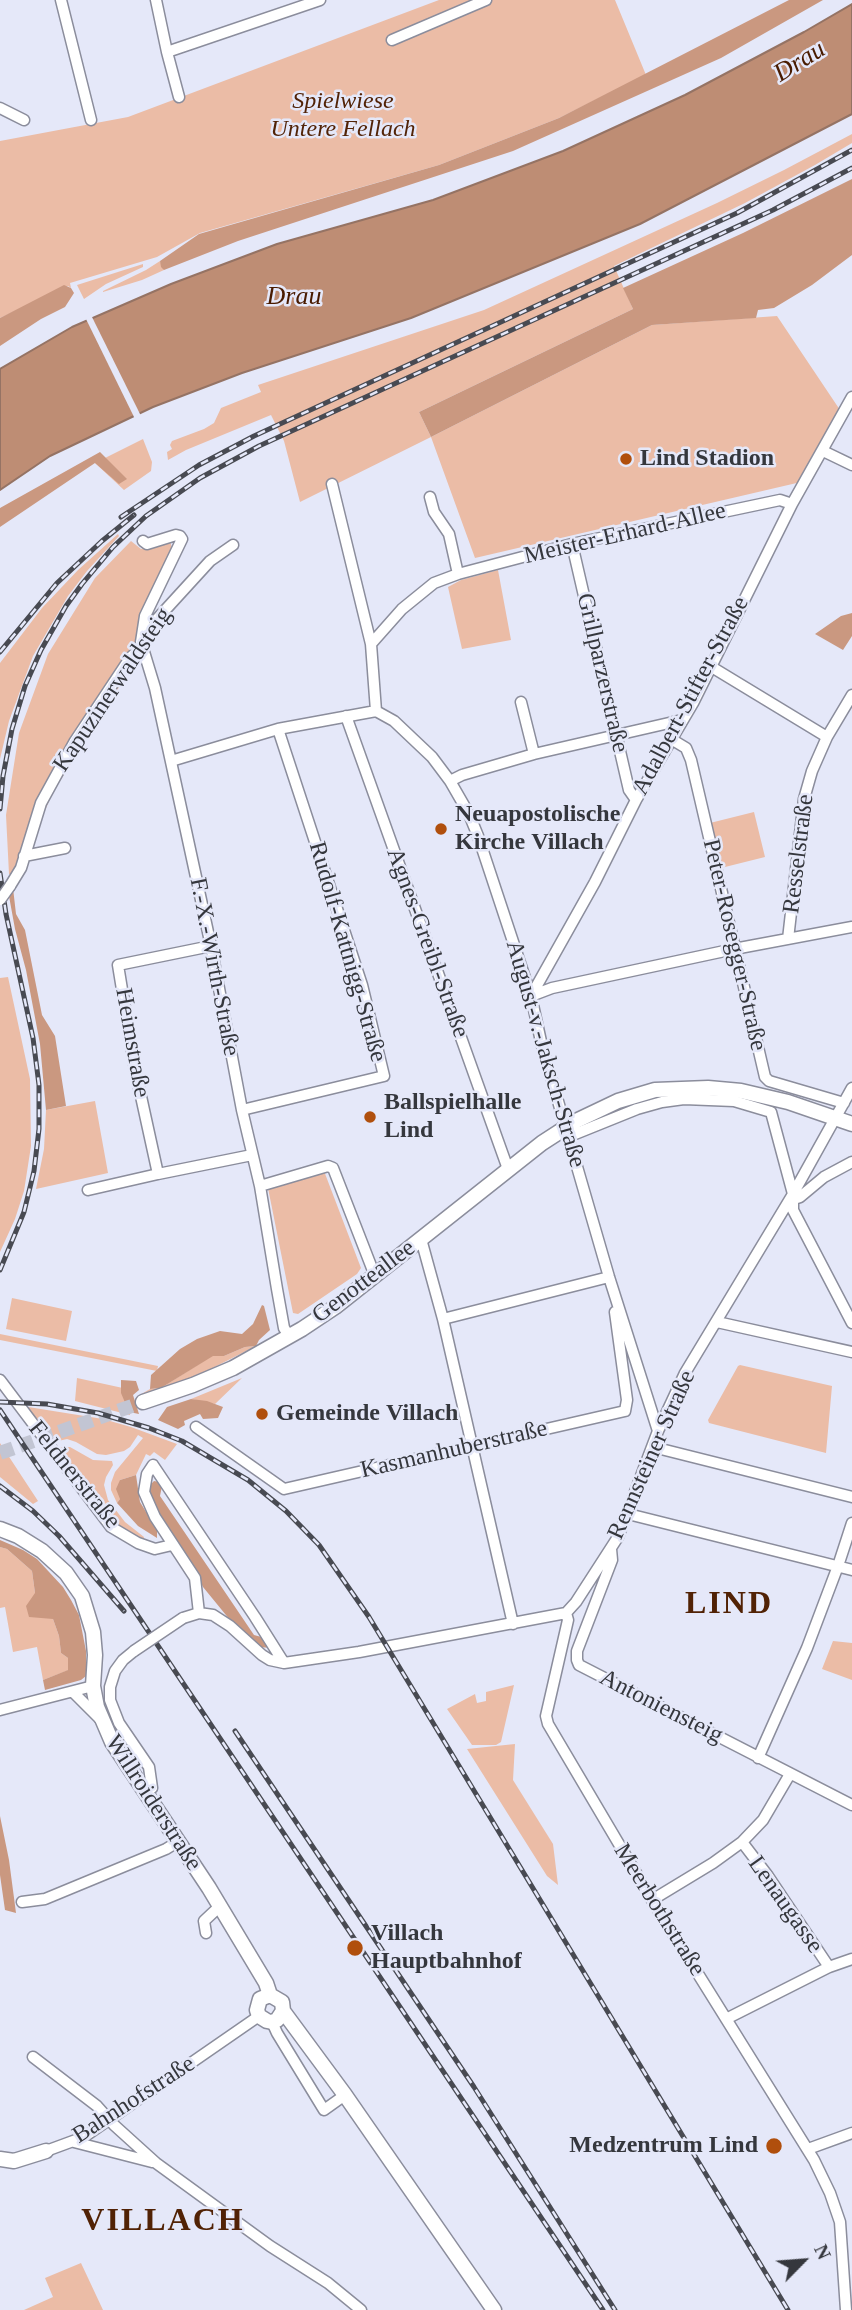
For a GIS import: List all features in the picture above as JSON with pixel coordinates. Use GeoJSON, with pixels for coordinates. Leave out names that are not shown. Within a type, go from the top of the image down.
{"type":"FeatureCollection","features":[{"type":"Feature","properties":{"kind":"street"},"geometry":{"type":"LineString","coordinates":[[61,0],[91,120]]}},
{"type":"Feature","properties":{"kind":"street"},"geometry":{"type":"LineString","coordinates":[[156,0],[180,97]]}},
{"type":"Feature","properties":{"kind":"street"},"geometry":{"type":"LineString","coordinates":[[167,52],[320,0]]}},
{"type":"Feature","properties":{"kind":"street"},"geometry":{"type":"LineString","coordinates":[[392,40],[486,0]]}},
{"type":"Feature","properties":{"kind":"street"},"geometry":{"type":"LineString","coordinates":[[0,108],[24,120]]}},
{"type":"Feature","properties":{"kind":"street","name":"Adalbert-Stifter-Straße"},"geometry":{"type":"LineString","coordinates":[[531,996],[682,720],[792,504],[852,397]]}},
{"type":"Feature","properties":{"kind":"street"},"geometry":{"type":"LineString","coordinates":[[822,451],[852,466]]}},
{"type":"Feature","properties":{"kind":"street"},"geometry":{"type":"LineString","coordinates":[[172,761],[278,729],[376,712],[371,644],[332,484]]}},
{"type":"Feature","properties":{"kind":"street"},"geometry":{"type":"LineString","coordinates":[[430,497],[435,512],[449,534],[458,574]]}},
{"type":"Feature","properties":{"kind":"street","name":"Meister-Erhard-Allee"},"geometry":{"type":"LineString","coordinates":[[371,644],[401,609],[434,583],[458,574],[572,544],[780,500],[792,504]]}},
{"type":"Feature","properties":{"kind":"street"},"geometry":{"type":"LineString","coordinates":[[142,647],[145,616],[181,540],[180,536],[176,535],[147,544],[143,541]]}},
{"type":"Feature","properties":{"kind":"street","name":"Grillparzerstraße"},"geometry":{"type":"LineString","coordinates":[[572,544],[629,790],[636,800]]}},
{"type":"Feature","properties":{"kind":"street","name":"Kapuzinerwaldsteig"},"geometry":{"type":"LineString","coordinates":[[24,856],[41,803],[75,741],[130,658],[142,647],[157,620],[191,580],[210,561],[233,545]]}},
{"type":"Feature","properties":{"kind":"street","name":"F.-X.-Wirth-Straße"},"geometry":{"type":"LineString","coordinates":[[142,647],[155,688],[172,761],[242,1110],[260,1186],[277,1289],[289,1336]]}},
{"type":"Feature","properties":{"kind":"street"},"geometry":{"type":"LineString","coordinates":[[710,666],[827,737]]}},
{"type":"Feature","properties":{"kind":"street","name":"Resselstraße"},"geometry":{"type":"LineString","coordinates":[[788,939],[804,799],[812,771],[827,737],[852,695]]}},
{"type":"Feature","properties":{"kind":"street"},"geometry":{"type":"LineString","coordinates":[[521,702],[534,754]]}},
{"type":"Feature","properties":{"kind":"street","name":"August-v.-Jaksch-Straße"},"geometry":{"type":"LineString","coordinates":[[376,712],[394,721],[432,757],[450,781],[478,836],[531,996],[542,1046],[609,1277],[658,1431]]}},
{"type":"Feature","properties":{"kind":"street","name":"Agnes-Greibl-Straße"},"geometry":{"type":"LineString","coordinates":[[345,716],[508,1170]]}},
{"type":"Feature","properties":{"kind":"street"},"geometry":{"type":"LineString","coordinates":[[450,781],[534,754],[682,720]]}},
{"type":"Feature","properties":{"kind":"street","name":"Rudolf-Kattnigg-Straße"},"geometry":{"type":"LineString","coordinates":[[242,1110],[384,1076],[362,985],[278,729]]}},
{"type":"Feature","properties":{"kind":"street","name":"Peter-Rosegger-Straße"},"geometry":{"type":"LineString","coordinates":[[671,738],[686,748],[691,760],[765,1077],[769,1081],[844,1103]]}},
{"type":"Feature","properties":{"kind":"street"},"geometry":{"type":"LineString","coordinates":[[0,900],[21,868],[24,856],[65,848]]}},
{"type":"Feature","properties":{"kind":"street"},"geometry":{"type":"LineString","coordinates":[[531,996],[552,988],[852,927]]}},
{"type":"Feature","properties":{"kind":"street","name":"Heimstraße"},"geometry":{"type":"LineString","coordinates":[[158,1174],[135,1069],[118,965],[211,946]]}},
{"type":"Feature","properties":{"kind":"street","name":"Genotteallee"},"geometry":{"type":"LineString","coordinates":[[143,1402],[233,1368],[289,1336],[335,1307],[508,1170],[599,1109],[634,1095],[688,1087],[741,1091],[788,1102],[852,1124]]}},
{"type":"Feature","properties":{"kind":"street","name":"Rennsteiner Straße"},"geometry":{"type":"LineString","coordinates":[[566,1613],[611,1549],[628,1514],[658,1431],[685,1373],[793,1194],[852,1088]]}},
{"type":"Feature","properties":{"kind":"street"},"geometry":{"type":"LineString","coordinates":[[567,1130],[575,1134],[636,1109],[684,1099],[734,1101],[771,1112],[793,1194],[793,1210],[852,1323]]}},
{"type":"Feature","properties":{"kind":"street"},"geometry":{"type":"LineString","coordinates":[[89,1191],[252,1155]]}},
{"type":"Feature","properties":{"kind":"street"},"geometry":{"type":"LineString","coordinates":[[793,1194],[800,1197],[824,1177],[852,1162]]}},
{"type":"Feature","properties":{"kind":"street"},"geometry":{"type":"LineString","coordinates":[[260,1186],[328,1166],[333,1168],[374,1276]]}},
{"type":"Feature","properties":{"kind":"street"},"geometry":{"type":"LineString","coordinates":[[421,1239],[443,1319],[513,1625]]}},
{"type":"Feature","properties":{"kind":"street"},"geometry":{"type":"LineString","coordinates":[[443,1319],[609,1277]]}},
{"type":"Feature","properties":{"kind":"street","name":"Kasmanhuberstraße"},"geometry":{"type":"LineString","coordinates":[[196,1427],[284,1489],[625,1410],[627,1400],[615,1309],[618,1305]]}},
{"type":"Feature","properties":{"kind":"street"},"geometry":{"type":"LineString","coordinates":[[717,1322],[852,1352]]}},
{"type":"Feature","properties":{"kind":"street","name":"Feldnerstraße"},"geometry":{"type":"LineString","coordinates":[[0,1380],[111,1527],[138,1543],[155,1549],[172,1545]]}},
{"type":"Feature","properties":{"kind":"street"},"geometry":{"type":"LineString","coordinates":[[653,1447],[852,1497]]}},
{"type":"Feature","properties":{"kind":"street"},"geometry":{"type":"LineString","coordinates":[[198,1612],[195,1578],[155,1517],[144,1492],[147,1474],[153,1465],[284,1663]]}},
{"type":"Feature","properties":{"kind":"street"},"geometry":{"type":"LineString","coordinates":[[628,1514],[852,1570]]}},
{"type":"Feature","properties":{"kind":"street"},"geometry":{"type":"LineString","coordinates":[[758,1758],[807,1648],[852,1523]]}},
{"type":"Feature","properties":{"kind":"street","name":"Willroiderstraße"},"geometry":{"type":"LineString","coordinates":[[0,1529],[18,1536],[42,1551],[66,1573],[82,1595],[93,1633],[93,1686],[102,1721],[112,1742],[220,1906],[271,1995],[279,1998],[283,2007],[271,2016],[345,2095],[494,2310]]}},
{"type":"Feature","properties":{"kind":"street","name":"Antoniensteig"},"geometry":{"type":"LineString","coordinates":[[611,1549],[612,1560],[578,1651],[579,1665],[852,1805]]}},
{"type":"Feature","properties":{"kind":"street"},"geometry":{"type":"LineString","coordinates":[[146,1793],[152,1788],[151,1772],[119,1723],[110,1700],[110,1687],[115,1671],[123,1660],[183,1618],[198,1612],[220,1618],[262,1656],[284,1663],[359,1653],[566,1613]]}},
{"type":"Feature","properties":{"kind":"street","name":"Meerbothstraße"},"geometry":{"type":"LineString","coordinates":[[566,1613],[568,1620],[546,1716],[548,1724],[652,1900],[794,2131],[808,2149],[830,2193],[840,2222],[846,2310]]}},
{"type":"Feature","properties":{"kind":"street"},"geometry":{"type":"LineString","coordinates":[[0,1710],[93,1686]]}},
{"type":"Feature","properties":{"kind":"street"},"geometry":{"type":"LineString","coordinates":[[73,1692],[102,1721]]}},
{"type":"Feature","properties":{"kind":"street"},"geometry":{"type":"LineString","coordinates":[[652,1900],[713,1863],[741,1842],[763,1820],[790,1774]]}},
{"type":"Feature","properties":{"kind":"street"},"geometry":{"type":"LineString","coordinates":[[22,1902],[45,1899],[166,1849],[179,1841]]}},
{"type":"Feature","properties":{"kind":"street","name":"Lenaugasse"},"geometry":{"type":"LineString","coordinates":[[741,1842],[768,1876],[829,1967]]}},
{"type":"Feature","properties":{"kind":"street"},"geometry":{"type":"LineString","coordinates":[[206,1933],[204,1922],[220,1906]]}},
{"type":"Feature","properties":{"kind":"street"},"geometry":{"type":"LineString","coordinates":[[726,2019],[829,1967],[852,1959]]}},
{"type":"Feature","properties":{"kind":"street"},"geometry":{"type":"LineString","coordinates":[[271,1995],[260,1999],[257,2004],[271,2016],[281,2040],[324,2110],[345,2095]]}},
{"type":"Feature","properties":{"kind":"street","name":"Bahnhofstraße"},"geometry":{"type":"LineString","coordinates":[[0,2159],[14,2161],[74,2142],[271,2016]]}},
{"type":"Feature","properties":{"kind":"street"},"geometry":{"type":"LineString","coordinates":[[33,2057],[58,2074],[156,2163],[270,2246],[328,2283],[361,2310]]}},
{"type":"Feature","properties":{"kind":"street"},"geometry":{"type":"LineString","coordinates":[[808,2149],[852,2133]]}},
{"type":"Feature","properties":{"kind":"street"},"geometry":{"type":"LineString","coordinates":[[74,2142],[156,2163]]}},
{"type":"Feature","properties":{"kind":"green space","name":"Spielwiese Untere Fellach"},"geometry":{"type":"Polygon","coordinates":[[[439,0],[615,0],[646,75],[559,118],[439,165],[200,233],[157,257],[70,283],[71,288],[68,286],[0,318],[0,141],[128,117],[439,0]]]}},
{"type":"Feature","properties":{"kind":"green space"},"geometry":{"type":"Polygon","coordinates":[[[852,134],[852,143],[815,165],[745,203],[614,266],[633,309],[419,412],[431,437],[300,502],[284,441],[271,415],[168,460],[167,452],[172,449],[172,441],[214,423],[221,408],[261,392],[258,385],[484,310],[717,203],[852,134]]]}},
{"type":"Feature","properties":{"kind":"green space"},"geometry":{"type":"Polygon","coordinates":[[[160,261],[164,270],[103,292],[146,270],[160,261]]]}},
{"type":"Feature","properties":{"kind":"green space"},"geometry":{"type":"Polygon","coordinates":[[[143,264],[143,267],[106,284],[84,299],[77,285],[143,264]]]}},
{"type":"Feature","properties":{"kind":"green space","name":"Lind Stadion"},"geometry":{"type":"Polygon","coordinates":[[[777,316],[840,410],[801,482],[475,558],[431,437],[652,325],[777,316]]]}},
{"type":"Feature","properties":{"kind":"green space"},"geometry":{"type":"Polygon","coordinates":[[[143,439],[152,462],[151,471],[124,490],[95,463],[143,439]]]}},
{"type":"Feature","properties":{"kind":"green space"},"geometry":{"type":"Polygon","coordinates":[[[118,534],[68,596],[33,656],[9,721],[0,759],[0,663],[42,608],[78,570],[118,534]]]}},
{"type":"Feature","properties":{"kind":"green space"},"geometry":{"type":"Polygon","coordinates":[[[170,540],[173,553],[156,597],[145,646],[53,792],[17,875],[9,874],[6,815],[19,733],[48,654],[95,578],[131,541],[141,549],[170,540]]]}},
{"type":"Feature","properties":{"kind":"green space"},"geometry":{"type":"Polygon","coordinates":[[[498,570],[511,640],[462,649],[448,587],[461,580],[498,570]]]}},
{"type":"Feature","properties":{"kind":"green space"},"geometry":{"type":"Polygon","coordinates":[[[754,812],[765,857],[721,868],[710,823],[754,812]]]}},
{"type":"Feature","properties":{"kind":"green space"},"geometry":{"type":"Polygon","coordinates":[[[8,977],[30,1079],[31,1146],[24,1191],[0,1252],[0,978],[8,977]]]}},
{"type":"Feature","properties":{"kind":"green space"},"geometry":{"type":"Polygon","coordinates":[[[95,1101],[108,1173],[36,1189],[44,1149],[46,1110],[95,1101]]]}},
{"type":"Feature","properties":{"kind":"green space"},"geometry":{"type":"Polygon","coordinates":[[[324,1171],[361,1268],[357,1274],[298,1314],[293,1313],[268,1188],[324,1171]]]}},
{"type":"Feature","properties":{"kind":"green space"},"geometry":{"type":"Polygon","coordinates":[[[12,1298],[72,1311],[66,1341],[6,1329],[12,1298]]]}},
{"type":"Feature","properties":{"kind":"green space"},"geometry":{"type":"Polygon","coordinates":[[[0,1334],[158,1366],[157,1371],[0,1340],[0,1334]]]}},
{"type":"Feature","properties":{"kind":"green space"},"geometry":{"type":"Polygon","coordinates":[[[256,1346],[179,1385],[138,1396],[150,1389],[161,1388],[213,1355],[224,1356],[245,1347],[256,1346]]]}},
{"type":"Feature","properties":{"kind":"green space"},"geometry":{"type":"Polygon","coordinates":[[[740,1365],[832,1386],[826,1453],[709,1423],[708,1420],[740,1365]]]}},
{"type":"Feature","properties":{"kind":"green space"},"geometry":{"type":"Polygon","coordinates":[[[77,1378],[132,1390],[130,1415],[75,1401],[77,1378]]]}},
{"type":"Feature","properties":{"kind":"green space"},"geometry":{"type":"Polygon","coordinates":[[[242,1378],[215,1404],[191,1399],[242,1378]]]}},
{"type":"Feature","properties":{"kind":"green space"},"geometry":{"type":"Polygon","coordinates":[[[22,1406],[103,1419],[177,1444],[165,1460],[154,1452],[150,1456],[146,1454],[136,1475],[120,1480],[120,1499],[117,1503],[111,1490],[115,1472],[143,1438],[138,1435],[124,1451],[106,1455],[97,1454],[67,1439],[49,1443],[22,1406]]]}},
{"type":"Feature","properties":{"kind":"green space"},"geometry":{"type":"Polygon","coordinates":[[[0,1443],[38,1501],[33,1504],[0,1477],[0,1443]]]}},
{"type":"Feature","properties":{"kind":"green space"},"geometry":{"type":"Polygon","coordinates":[[[70,1447],[93,1460],[112,1461],[113,1465],[104,1485],[108,1500],[144,1540],[109,1519],[55,1450],[70,1447]]]}},
{"type":"Feature","properties":{"kind":"green space"},"geometry":{"type":"Polygon","coordinates":[[[0,1547],[7,1549],[32,1571],[35,1593],[53,1619],[61,1653],[68,1658],[69,1670],[43,1680],[37,1647],[13,1652],[5,1607],[0,1608],[0,1547]]]}},
{"type":"Feature","properties":{"kind":"green space"},"geometry":{"type":"Polygon","coordinates":[[[833,1641],[852,1643],[852,1680],[822,1669],[833,1641]]]}},
{"type":"Feature","properties":{"kind":"green space"},"geometry":{"type":"Polygon","coordinates":[[[514,1685],[501,1742],[496,1745],[472,1745],[447,1709],[475,1694],[477,1703],[486,1701],[486,1692],[514,1685]]]}},
{"type":"Feature","properties":{"kind":"green space"},"geometry":{"type":"Polygon","coordinates":[[[515,1744],[513,1780],[553,1844],[558,1885],[547,1876],[467,1749],[515,1744]]]}},
{"type":"Feature","properties":{"kind":"green space"},"geometry":{"type":"Polygon","coordinates":[[[81,2263],[103,2310],[24,2310],[53,2297],[45,2278],[81,2263]]]}},
{"type":"Feature","properties":{"kind":"shaded area"},"geometry":{"type":"Polygon","coordinates":[[[789,0],[823,0],[721,58],[513,151],[238,241],[164,270],[161,267],[160,261],[199,234],[439,165],[559,118],[789,0]]]}},
{"type":"Feature","properties":{"kind":"shaded area"},"geometry":{"type":"Polygon","coordinates":[[[852,179],[852,255],[812,285],[774,308],[758,310],[756,318],[652,325],[431,437],[419,412],[633,309],[623,288],[852,179]]]}},
{"type":"Feature","properties":{"kind":"shaded area"},"geometry":{"type":"Polygon","coordinates":[[[64,285],[74,293],[65,307],[0,346],[0,318],[64,285]]]}},
{"type":"Feature","properties":{"kind":"shaded area"},"geometry":{"type":"Polygon","coordinates":[[[100,452],[127,479],[119,484],[95,463],[0,527],[0,508],[100,452]]]}},
{"type":"Feature","properties":{"kind":"shaded area"},"geometry":{"type":"Polygon","coordinates":[[[852,613],[852,636],[843,650],[815,634],[841,616],[852,613]]]}},
{"type":"Feature","properties":{"kind":"shaded area"},"geometry":{"type":"Polygon","coordinates":[[[13,888],[16,914],[25,930],[42,1015],[55,1036],[66,1106],[46,1110],[40,1044],[9,896],[13,888]]]}},
{"type":"Feature","properties":{"kind":"shaded area"},"geometry":{"type":"Polygon","coordinates":[[[262,1305],[270,1330],[256,1346],[245,1347],[224,1356],[213,1356],[161,1388],[150,1389],[151,1375],[180,1349],[197,1339],[220,1331],[242,1334],[253,1324],[262,1305]]]}},
{"type":"Feature","properties":{"kind":"shaded area"},"geometry":{"type":"Polygon","coordinates":[[[121,1380],[136,1381],[139,1390],[133,1395],[139,1414],[129,1412],[121,1393],[121,1380]]]}},
{"type":"Feature","properties":{"kind":"shaded area"},"geometry":{"type":"Polygon","coordinates":[[[191,1399],[223,1407],[218,1418],[203,1419],[200,1414],[184,1421],[185,1425],[178,1429],[158,1420],[167,1407],[191,1399]]]}},
{"type":"Feature","properties":{"kind":"shaded area"},"geometry":{"type":"Polygon","coordinates":[[[136,1475],[140,1502],[157,1530],[157,1538],[138,1526],[117,1503],[120,1499],[116,1489],[120,1480],[136,1475]]]}},
{"type":"Feature","properties":{"kind":"shaded area"},"geometry":{"type":"Polygon","coordinates":[[[154,1481],[162,1486],[160,1496],[254,1635],[265,1638],[271,1648],[259,1647],[230,1620],[203,1587],[160,1519],[149,1494],[149,1486],[154,1481]]]}},
{"type":"Feature","properties":{"kind":"shaded area"},"geometry":{"type":"Polygon","coordinates":[[[0,1540],[37,1559],[63,1587],[71,1600],[79,1615],[86,1651],[86,1676],[81,1680],[45,1690],[43,1680],[68,1670],[68,1658],[61,1653],[53,1619],[29,1617],[26,1606],[35,1593],[32,1571],[7,1549],[0,1547],[0,1540]]]}},
{"type":"Feature","properties":{"kind":"shaded area"},"geometry":{"type":"Polygon","coordinates":[[[0,1816],[16,1913],[5,1910],[0,1875],[0,1816]]]}},
{"type":"Feature","properties":{"kind":"water","name":"Drau"},"geometry":{"type":"Polygon","coordinates":[[[852,4],[852,114],[640,224],[411,318],[242,373],[153,407],[50,456],[0,490],[0,369],[72,327],[171,284],[277,244],[433,200],[563,151],[685,95],[852,4]]]}},
{"type":"Feature","properties":{"kind":"pier"},"geometry":{"type":"Polygon","coordinates":[[[91,315],[141,416],[135,419],[85,317],[91,315]]]}},
{"type":"Feature","properties":{"kind":"tunnel"},"geometry":{"type":"LineString","coordinates":[[0,1453],[143,1402]]}},
{"type":"Feature","properties":{"kind":"railway"},"geometry":{"type":"LineString","coordinates":[[121,517],[199,465],[254,436],[737,213],[852,150]]}},
{"type":"Feature","properties":{"kind":"railway"},"geometry":{"type":"LineString","coordinates":[[0,809],[12,729],[25,686],[41,650],[82,584],[113,547],[146,516],[200,478],[259,446],[773,210],[852,168]]}},
{"type":"Feature","properties":{"kind":"railway"},"geometry":{"type":"LineString","coordinates":[[0,652],[57,583],[134,515]]}},
{"type":"Feature","properties":{"kind":"railway"},"geometry":{"type":"LineString","coordinates":[[0,873],[6,914],[33,1038],[39,1085],[39,1129],[34,1171],[24,1212],[0,1270]]}},
{"type":"Feature","properties":{"kind":"railway"},"geometry":{"type":"LineString","coordinates":[[0,1402],[47,1404],[98,1413],[182,1441],[248,1480],[286,1511],[319,1545],[369,1617],[788,2310]]}},
{"type":"Feature","properties":{"kind":"railway"},"geometry":{"type":"LineString","coordinates":[[0,1410],[603,2310]]}},
{"type":"Feature","properties":{"kind":"railway"},"geometry":{"type":"LineString","coordinates":[[0,1486],[33,1511],[59,1536],[124,1611]]}},
{"type":"Feature","properties":{"kind":"railway"},"geometry":{"type":"LineString","coordinates":[[235,1731],[474,2087],[615,2310]]}},
{"type":"Feature","properties":{"kind":"place","name":"Lind Stadion"},"geometry":{"type":"Point","coordinates":[626,459]}},
{"type":"Feature","properties":{"kind":"place","name":"Neuapostolische Kirche Villach"},"geometry":{"type":"Point","coordinates":[441,829]}},
{"type":"Feature","properties":{"kind":"place","name":"Ballspielhalle Lind"},"geometry":{"type":"Point","coordinates":[370,1117]}},
{"type":"Feature","properties":{"kind":"place","name":"Gemeinde Villach"},"geometry":{"type":"Point","coordinates":[262,1414]}},
{"type":"Feature","properties":{"kind":"place","name":"Villach Hauptbahnhof"},"geometry":{"type":"Point","coordinates":[355,1948]}},
{"type":"Feature","properties":{"kind":"place","name":"Medzentrum Lind"},"geometry":{"type":"Point","coordinates":[774,2146]}},
{"type":"Feature","properties":{"kind":"district","name":"LIND"},"geometry":{"type":"Point","coordinates":[729,1605]}},
{"type":"Feature","properties":{"kind":"district","name":"VILLACH"},"geometry":{"type":"Point","coordinates":[163,2222]}}]}
